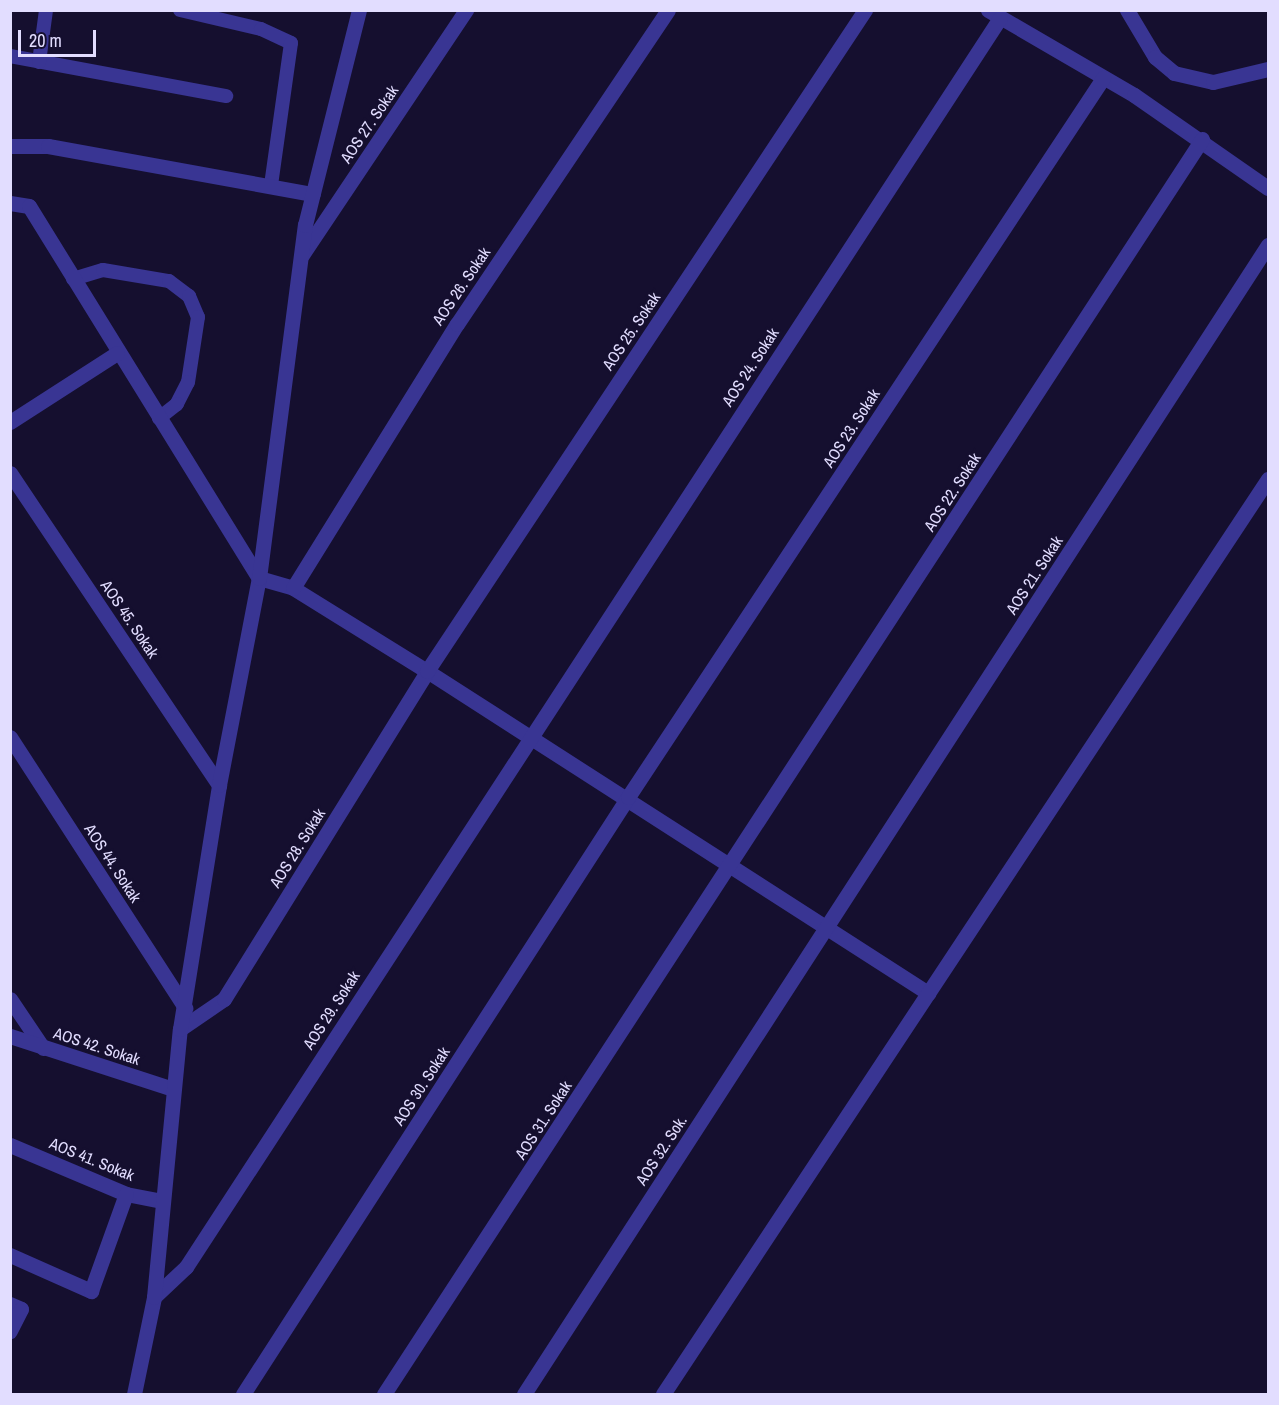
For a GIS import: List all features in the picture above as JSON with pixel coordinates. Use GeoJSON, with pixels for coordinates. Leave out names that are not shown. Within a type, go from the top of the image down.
{"type":"FeatureCollection","features":[{"type":"Feature","properties":{"kind":"street","name":"AOS 27. Sokak"},"geometry":{"type":"LineString","coordinates":[[300,258],[466,10]]}},
{"type":"Feature","properties":{"kind":"street","name":"AOS 26. Sokak"},"geometry":{"type":"LineString","coordinates":[[293,588],[457,324],[668,10]]}},
{"type":"Feature","properties":{"kind":"street","name":"AOS 25. Sokak"},"geometry":{"type":"LineString","coordinates":[[428,671],[865,10]]}},
{"type":"Feature","properties":{"kind":"street"},"geometry":{"type":"LineString","coordinates":[[1132,12],[1155,57],[1174,73],[1213,82],[1269,69]]}},
{"type":"Feature","properties":{"kind":"street"},"geometry":{"type":"LineString","coordinates":[[134,1395],[154,1297],[161,1201],[180,1029],[219,785],[259,578],[300,258],[313,194],[362,14]]}},
{"type":"Feature","properties":{"kind":"street"},"geometry":{"type":"LineString","coordinates":[[994,14],[1202,139],[1269,188]]}},
{"type":"Feature","properties":{"kind":"street","name":"AOS 24. Sokak"},"geometry":{"type":"LineString","coordinates":[[530,735],[994,14]]}},
{"type":"Feature","properties":{"kind":"street","name":"AOS 23. Sokak"},"geometry":{"type":"LineString","coordinates":[[628,797],[1103,78]]}},
{"type":"Feature","properties":{"kind":"street","name":"AOS 22. Sokak"},"geometry":{"type":"LineString","coordinates":[[732,866],[1202,139]]}},
{"type":"Feature","properties":{"kind":"street"},"geometry":{"type":"LineString","coordinates":[[10,146],[48,146],[313,194]]}},
{"type":"Feature","properties":{"kind":"street"},"geometry":{"type":"LineString","coordinates":[[10,203],[28,206],[117,353],[259,578],[293,588],[428,671],[628,797],[732,866],[829,925],[928,993]]}},
{"type":"Feature","properties":{"kind":"street","name":"AOS 21. Sokak"},"geometry":{"type":"LineString","coordinates":[[829,925],[1269,245]]}},
{"type":"Feature","properties":{"kind":"street"},"geometry":{"type":"LineString","coordinates":[[10,422],[117,353]]}},
{"type":"Feature","properties":{"kind":"street","name":"AOS 45. Sokak"},"geometry":{"type":"LineString","coordinates":[[10,473],[219,785]]}},
{"type":"Feature","properties":{"kind":"street"},"geometry":{"type":"LineString","coordinates":[[663,1395],[1269,479]]}},
{"type":"Feature","properties":{"kind":"street","name":"AOS 28. Sokak"},"geometry":{"type":"LineString","coordinates":[[180,1029],[224,999],[428,671]]}},
{"type":"Feature","properties":{"kind":"street","name":"AOS 29. Sokak"},"geometry":{"type":"LineString","coordinates":[[154,1297],[186,1267],[530,735]]}},
{"type":"Feature","properties":{"kind":"street","name":"AOS 44. Sokak"},"geometry":{"type":"LineString","coordinates":[[10,737],[185,1008]]}},
{"type":"Feature","properties":{"kind":"street","name":"AOS 30. Sokak"},"geometry":{"type":"LineString","coordinates":[[243,1395],[628,797]]}},
{"type":"Feature","properties":{"kind":"street","name":"AOS 31. Sokak"},"geometry":{"type":"LineString","coordinates":[[384,1395],[732,866]]}},
{"type":"Feature","properties":{"kind":"street","name":"AOS 32. Sok."},"geometry":{"type":"LineString","coordinates":[[524,1395],[829,925]]}},
{"type":"Feature","properties":{"kind":"street"},"geometry":{"type":"LineString","coordinates":[[10,999],[43,1048]]}},
{"type":"Feature","properties":{"kind":"street","name":"AOS 42. Sokak"},"geometry":{"type":"LineString","coordinates":[[10,1036],[172,1089]]}},
{"type":"Feature","properties":{"kind":"street","name":"AOS 41. Sokak"},"geometry":{"type":"LineString","coordinates":[[10,1145],[126,1194],[161,1201]]}},
{"type":"Feature","properties":{"kind":"street"},"geometry":{"type":"LineString","coordinates":[[10,1255],[91,1291],[126,1194]]}},
{"type":"Feature","properties":{"kind":"street"},"geometry":{"type":"LineString","coordinates":[[10,1304],[21,1309],[10,1331]]}},
{"type":"Feature","properties":{"kind":"lane"},"geometry":{"type":"LineString","coordinates":[[39,62],[46,10]]}},
{"type":"Feature","properties":{"kind":"lane"},"geometry":{"type":"LineString","coordinates":[[180,10],[261,29],[291,43],[271,186]]}},
{"type":"Feature","properties":{"kind":"lane"},"geometry":{"type":"LineString","coordinates":[[10,57],[226,96]]}},
{"type":"Feature","properties":{"kind":"lane"},"geometry":{"type":"LineString","coordinates":[[73,279],[103,270],[169,281],[189,296],[198,317],[188,382],[177,404],[159,418]]}}]}
